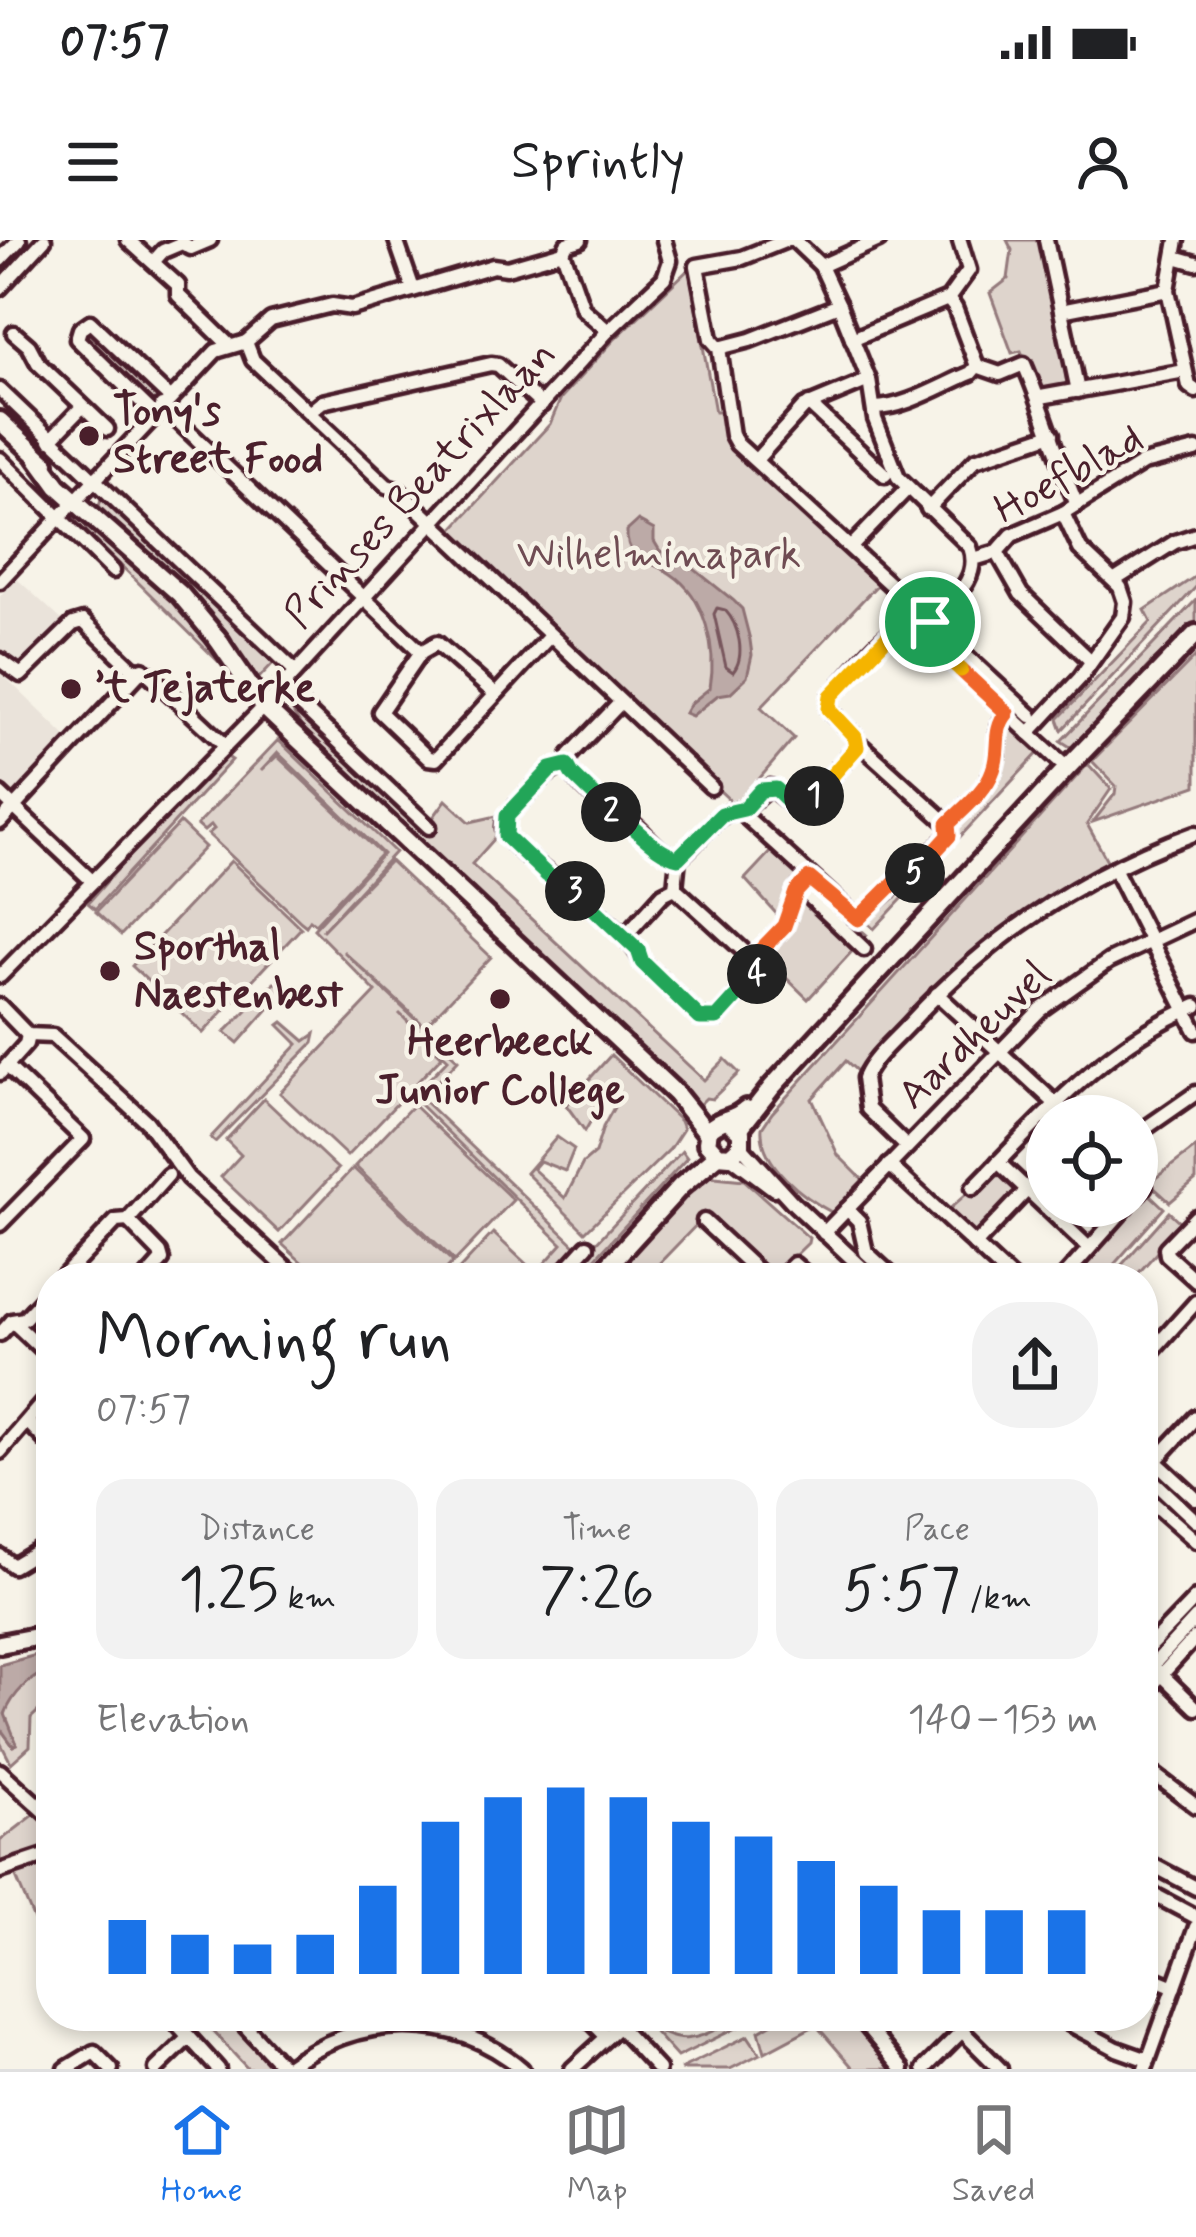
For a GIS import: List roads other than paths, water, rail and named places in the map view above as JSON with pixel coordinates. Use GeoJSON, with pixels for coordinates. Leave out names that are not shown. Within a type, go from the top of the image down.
{"type":"FeatureCollection","features":[{"type":"Feature","properties":{"kind":"main road"},"geometry":{"type":"LineString","coordinates":[[0,421],[37,457],[83,491],[122,539],[180,594],[266,704],[315,754],[724,1139]]}},
{"type":"Feature","properties":{"kind":"main road"},"geometry":{"type":"LineString","coordinates":[[611,1263],[1066,768],[1076,749],[1157,663],[1196,634]]}},
{"type":"Feature","properties":{"kind":"main road"},"geometry":{"type":"LineString","coordinates":[[0,1644],[36,1637]]}},
{"type":"Feature","properties":{"kind":"street"},"geometry":{"type":"LineString","coordinates":[[0,260],[19,240]]}},
{"type":"Feature","properties":{"kind":"street"},"geometry":{"type":"LineString","coordinates":[[0,288],[44,240]]}},
{"type":"Feature","properties":{"kind":"street"},"geometry":{"type":"LineString","coordinates":[[128,240],[178,285],[178,295],[230,346]]}},
{"type":"Feature","properties":{"kind":"street"},"geometry":{"type":"LineString","coordinates":[[154,261],[164,250],[182,244],[191,248],[210,240]]}},
{"type":"Feature","properties":{"kind":"street"},"geometry":{"type":"LineString","coordinates":[[396,240],[413,289]]}},
{"type":"Feature","properties":{"kind":"street"},"geometry":{"type":"LineString","coordinates":[[580,240],[567,244],[563,252],[583,309],[608,331]]}},
{"type":"Feature","properties":{"kind":"street","name":"Prinses Beatrixlaan"},"geometry":{"type":"LineString","coordinates":[[0,976],[266,704],[608,331],[664,278],[670,260],[664,240]]}},
{"type":"Feature","properties":{"kind":"street"},"geometry":{"type":"LineString","coordinates":[[894,588],[732,435],[719,348],[711,339],[697,266],[742,258],[791,240],[821,266],[869,380],[874,419],[898,477],[970,547],[974,559],[971,577],[929,634],[935,646],[1006,706],[1066,768]]}},
{"type":"Feature","properties":{"kind":"street"},"geometry":{"type":"LineString","coordinates":[[821,266],[879,240]]}},
{"type":"Feature","properties":{"kind":"street"},"geometry":{"type":"LineString","coordinates":[[1046,240],[1078,391]]}},
{"type":"Feature","properties":{"kind":"street"},"geometry":{"type":"LineString","coordinates":[[1177,240],[1168,290],[1189,386],[1196,392]]}},
{"type":"Feature","properties":{"kind":"street"},"geometry":{"type":"LineString","coordinates":[[852,339],[948,299],[969,270],[960,241]]}},
{"type":"Feature","properties":{"kind":"street"},"geometry":{"type":"LineString","coordinates":[[1,579],[216,351],[246,342],[271,320],[332,305],[352,308],[563,252]]}},
{"type":"Feature","properties":{"kind":"street"},"geometry":{"type":"LineString","coordinates":[[1175,257],[1196,263]]}},
{"type":"Feature","properties":{"kind":"street"},"geometry":{"type":"LineString","coordinates":[[1061,311],[1168,290]]}},
{"type":"Feature","properties":{"kind":"street"},"geometry":{"type":"LineString","coordinates":[[948,299],[956,308],[977,366]]}},
{"type":"Feature","properties":{"kind":"street"},"geometry":{"type":"LineString","coordinates":[[719,348],[838,305]]}},
{"type":"Feature","properties":{"kind":"street"},"geometry":{"type":"LineString","coordinates":[[162,406],[90,322],[80,329],[77,339],[162,406],[421,652]]}},
{"type":"Feature","properties":{"kind":"street"},"geometry":{"type":"LineString","coordinates":[[14,333],[38,363],[107,429]]}},
{"type":"Feature","properties":{"kind":"street"},"geometry":{"type":"LineString","coordinates":[[246,342],[254,360],[387,486],[398,489],[711,788]]}},
{"type":"Feature","properties":{"kind":"street"},"geometry":{"type":"LineString","coordinates":[[310,412],[322,402],[491,364],[498,365],[542,405]]}},
{"type":"Feature","properties":{"kind":"street"},"geometry":{"type":"LineString","coordinates":[[977,366],[1000,374],[1024,364],[1041,397],[1055,454],[1077,505]]}},
{"type":"Feature","properties":{"kind":"street"},"geometry":{"type":"LineString","coordinates":[[874,408],[913,397],[971,373],[977,366]]}},
{"type":"Feature","properties":{"kind":"street"},"geometry":{"type":"LineString","coordinates":[[1041,397],[1186,371]]}},
{"type":"Feature","properties":{"kind":"street"},"geometry":{"type":"LineString","coordinates":[[756,460],[809,404],[869,380]]}},
{"type":"Feature","properties":{"kind":"street"},"geometry":{"type":"LineString","coordinates":[[0,391],[45,436],[83,491],[294,670]]}},
{"type":"Feature","properties":{"kind":"street"},"geometry":{"type":"LineString","coordinates":[[809,404],[885,475]]}},
{"type":"Feature","properties":{"kind":"street"},"geometry":{"type":"LineString","coordinates":[[45,436],[82,407]]}},
{"type":"Feature","properties":{"kind":"street"},"geometry":{"type":"LineString","coordinates":[[0,421],[45,436]]}},
{"type":"Feature","properties":{"kind":"street"},"geometry":{"type":"LineString","coordinates":[[928,509],[975,460],[1052,434]]}},
{"type":"Feature","properties":{"kind":"street","name":"Hoefblad"},"geometry":{"type":"LineString","coordinates":[[974,559],[998,552],[1012,535],[1063,513],[1143,463],[1196,450]]}},
{"type":"Feature","properties":{"kind":"street"},"geometry":{"type":"LineString","coordinates":[[0,459],[113,571]]}},
{"type":"Feature","properties":{"kind":"street"},"geometry":{"type":"LineString","coordinates":[[851,547],[907,489]]}},
{"type":"Feature","properties":{"kind":"street"},"geometry":{"type":"LineString","coordinates":[[1029,733],[1124,617],[1125,602],[1115,580],[1080,549],[1063,513]]}},
{"type":"Feature","properties":{"kind":"street"},"geometry":{"type":"LineString","coordinates":[[1115,580],[1174,542],[1196,536]]}},
{"type":"Feature","properties":{"kind":"street"},"geometry":{"type":"LineString","coordinates":[[998,552],[1021,594],[1090,661]]}},
{"type":"Feature","properties":{"kind":"street"},"geometry":{"type":"LineString","coordinates":[[0,660],[21,675],[74,624],[83,621],[224,744]]}},
{"type":"Feature","properties":{"kind":"street"},"geometry":{"type":"LineString","coordinates":[[857,747],[855,737],[829,709],[831,696],[892,632],[932,624]]}},
{"type":"Feature","properties":{"kind":"street"},"geometry":{"type":"LineString","coordinates":[[495,694],[444,646],[428,645],[380,712],[428,758],[436,759],[549,637]]}},
{"type":"Feature","properties":{"kind":"street"},"geometry":{"type":"LineString","coordinates":[[0,822],[143,670]]}},
{"type":"Feature","properties":{"kind":"street"},"geometry":{"type":"LineString","coordinates":[[280,686],[429,827]]}},
{"type":"Feature","properties":{"kind":"street"},"geometry":{"type":"LineString","coordinates":[[567,765],[621,702]]}},
{"type":"Feature","properties":{"kind":"street"},"geometry":{"type":"LineString","coordinates":[[1006,706],[1031,716]]}},
{"type":"Feature","properties":{"kind":"street"},"geometry":{"type":"LineString","coordinates":[[948,824],[993,770],[997,727],[1006,706]]}},
{"type":"Feature","properties":{"kind":"street"},"geometry":{"type":"LineString","coordinates":[[675,887],[678,858],[722,814],[770,787],[791,804],[811,800],[857,747]]}},
{"type":"Feature","properties":{"kind":"street"},"geometry":{"type":"LineString","coordinates":[[804,883],[858,919],[898,879],[915,873],[949,836],[948,824],[857,747]]}},
{"type":"Feature","properties":{"kind":"street"},"geometry":{"type":"LineString","coordinates":[[567,765],[612,813],[631,822],[666,855],[678,858]]}},
{"type":"Feature","properties":{"kind":"street"},"geometry":{"type":"LineString","coordinates":[[567,765],[551,769],[507,816],[506,836],[624,937],[638,950],[642,962],[707,1020],[717,1018],[757,975],[759,965],[675,887]]}},
{"type":"Feature","properties":{"kind":"street"},"geometry":{"type":"LineString","coordinates":[[0,794],[92,881]]}},
{"type":"Feature","properties":{"kind":"street"},"geometry":{"type":"LineString","coordinates":[[739,808],[864,949]]}},
{"type":"Feature","properties":{"kind":"street"},"geometry":{"type":"LineString","coordinates":[[907,1148],[868,1109],[864,1078],[937,994],[1043,905],[1196,833]]}},
{"type":"Feature","properties":{"kind":"street"},"geometry":{"type":"LineString","coordinates":[[1114,868],[1191,1008],[1196,1030]]}},
{"type":"Feature","properties":{"kind":"street"},"geometry":{"type":"LineString","coordinates":[[754,957],[784,926],[804,883]]}},
{"type":"Feature","properties":{"kind":"street"},"geometry":{"type":"LineString","coordinates":[[624,937],[675,887]]}},
{"type":"Feature","properties":{"kind":"street","name":"Aardheuvel"},"geometry":{"type":"LineString","coordinates":[[824,1232],[1040,1010],[1082,978],[1196,920]]}},
{"type":"Feature","properties":{"kind":"street"},"geometry":{"type":"LineString","coordinates":[[937,994],[1046,1095]]}},
{"type":"Feature","properties":{"kind":"street"},"geometry":{"type":"LineString","coordinates":[[0,1006],[28,1035],[53,1036],[147,1122],[188,1178],[281,1263]]}},
{"type":"Feature","properties":{"kind":"street"},"geometry":{"type":"LineString","coordinates":[[1066,1095],[1110,1055],[1191,1008]]}},
{"type":"Feature","properties":{"kind":"street"},"geometry":{"type":"LineString","coordinates":[[0,1224],[83,1139],[3,1069],[26,1044],[28,1035]]}},
{"type":"Feature","properties":{"kind":"street"},"geometry":{"type":"LineString","coordinates":[[1158,1119],[1196,1093]]}},
{"type":"Feature","properties":{"kind":"street"},"geometry":{"type":"LineString","coordinates":[[973,1188],[1026,1134]]}},
{"type":"Feature","properties":{"kind":"street"},"geometry":{"type":"LineString","coordinates":[[724,1139],[856,1263]]}},
{"type":"Feature","properties":{"kind":"street"},"geometry":{"type":"LineString","coordinates":[[998,1162],[1026,1188]]}},
{"type":"Feature","properties":{"kind":"street"},"geometry":{"type":"LineString","coordinates":[[890,1165],[995,1263]]}},
{"type":"Feature","properties":{"kind":"street"},"geometry":{"type":"LineString","coordinates":[[76,1263],[116,1221],[128,1220],[168,1175]]}},
{"type":"Feature","properties":{"kind":"street"},"geometry":{"type":"LineString","coordinates":[[975,1245],[1026,1192]]}},
{"type":"Feature","properties":{"kind":"street"},"geometry":{"type":"LineString","coordinates":[[847,1209],[860,1221],[866,1252],[877,1263]]}},
{"type":"Feature","properties":{"kind":"street"},"geometry":{"type":"LineString","coordinates":[[128,1220],[160,1253],[159,1263]]}},
{"type":"Feature","properties":{"kind":"street"},"geometry":{"type":"LineString","coordinates":[[704,1221],[749,1263]]}},
{"type":"Feature","properties":{"kind":"street"},"geometry":{"type":"LineString","coordinates":[[1191,1221],[1166,1248],[1167,1255],[1196,1281]]}},
{"type":"Feature","properties":{"kind":"street"},"geometry":{"type":"LineString","coordinates":[[1068,1227],[1090,1248]]}},
{"type":"Feature","properties":{"kind":"street"},"geometry":{"type":"LineString","coordinates":[[1077,1263],[1108,1227]]}},
{"type":"Feature","properties":{"kind":"street"},"geometry":{"type":"LineString","coordinates":[[572,1263],[587,1246]]}},
{"type":"Feature","properties":{"kind":"street"},"geometry":{"type":"LineString","coordinates":[[1158,1344],[1196,1302]]}},
{"type":"Feature","properties":{"kind":"street"},"geometry":{"type":"LineString","coordinates":[[0,1334],[36,1306]]}},
{"type":"Feature","properties":{"kind":"street"},"geometry":{"type":"LineString","coordinates":[[12,1322],[36,1344]]}},
{"type":"Feature","properties":{"kind":"street"},"geometry":{"type":"LineString","coordinates":[[0,1452],[36,1412]]}},
{"type":"Feature","properties":{"kind":"street"},"geometry":{"type":"LineString","coordinates":[[1158,1458],[1196,1418]]}},
{"type":"Feature","properties":{"kind":"street"},"geometry":{"type":"LineString","coordinates":[[28,1422],[36,1430]]}},
{"type":"Feature","properties":{"kind":"street"},"geometry":{"type":"LineString","coordinates":[[1158,1464],[1196,1499]]}},
{"type":"Feature","properties":{"kind":"street"},"geometry":{"type":"LineString","coordinates":[[1158,1485],[1196,1521]]}},
{"type":"Feature","properties":{"kind":"street"},"geometry":{"type":"LineString","coordinates":[[1158,1507],[1196,1540]]}},
{"type":"Feature","properties":{"kind":"street"},"geometry":{"type":"LineString","coordinates":[[0,1556],[7,1563],[20,1564],[36,1553]]}},
{"type":"Feature","properties":{"kind":"street"},"geometry":{"type":"LineString","coordinates":[[1158,1652],[1196,1598]]}},
{"type":"Feature","properties":{"kind":"street"},"geometry":{"type":"LineString","coordinates":[[1158,1656],[1196,1618]]}},
{"type":"Feature","properties":{"kind":"street"},"geometry":{"type":"LineString","coordinates":[[1158,1660],[1196,1637]]}},
{"type":"Feature","properties":{"kind":"street"},"geometry":{"type":"LineString","coordinates":[[1158,1673],[1196,1708]]}},
{"type":"Feature","properties":{"kind":"street"},"geometry":{"type":"LineString","coordinates":[[0,1771],[36,1803]]}},
{"type":"Feature","properties":{"kind":"street"},"geometry":{"type":"LineString","coordinates":[[1158,1777],[1196,1806]]}},
{"type":"Feature","properties":{"kind":"street"},"geometry":{"type":"LineString","coordinates":[[0,1871],[36,1859]]}},
{"type":"Feature","properties":{"kind":"street"},"geometry":{"type":"LineString","coordinates":[[1158,1868],[1196,1888]]}},
{"type":"Feature","properties":{"kind":"street"},"geometry":{"type":"LineString","coordinates":[[1158,1897],[1196,1917]]}},
{"type":"Feature","properties":{"kind":"street"},"geometry":{"type":"LineString","coordinates":[[1084,2031],[1146,2064],[1196,1927]]}},
{"type":"Feature","properties":{"kind":"street"},"geometry":{"type":"LineString","coordinates":[[1158,1980],[1175,1987]]}},
{"type":"Feature","properties":{"kind":"street"},"geometry":{"type":"LineString","coordinates":[[184,2031],[218,2069]]}},
{"type":"Feature","properties":{"kind":"street"},"geometry":{"type":"LineString","coordinates":[[250,2031],[285,2069],[334,2038],[361,2031]]}},
{"type":"Feature","properties":{"kind":"street"},"geometry":{"type":"LineString","coordinates":[[453,2031],[482,2043],[521,2069]]}},
{"type":"Feature","properties":{"kind":"street"},"geometry":{"type":"LineString","coordinates":[[601,2031],[607,2037]]}},
{"type":"Feature","properties":{"kind":"street"},"geometry":{"type":"LineString","coordinates":[[572,2069],[610,2031]]}},
{"type":"Feature","properties":{"kind":"street"},"geometry":{"type":"LineString","coordinates":[[623,2031],[658,2069]]}},
{"type":"Feature","properties":{"kind":"street"},"geometry":{"type":"LineString","coordinates":[[870,2031],[902,2069]]}},
{"type":"Feature","properties":{"kind":"street"},"geometry":{"type":"LineString","coordinates":[[923,2069],[962,2031],[1000,2069]]}},
{"type":"Feature","properties":{"kind":"street"},"geometry":{"type":"LineString","coordinates":[[156,2069],[189,2037]]}},
{"type":"Feature","properties":{"kind":"street"},"geometry":{"type":"LineString","coordinates":[[66,2069],[94,2052],[111,2069]]}},
{"type":"Feature","properties":{"kind":"water"},"geometry":{"type":"Polygon","coordinates":[[[638,521],[654,530],[660,551],[678,556],[742,609],[752,655],[747,677],[692,716],[685,713],[690,704],[710,688],[712,657],[706,625],[683,584],[630,549],[627,531],[638,521]]]}},
{"type":"Feature","properties":{"kind":"water"},"geometry":{"type":"Polygon","coordinates":[[[36,1655],[36,1677],[5,1714],[17,1744],[13,1746],[0,1728],[0,1665],[36,1655]]]}},
{"type":"Feature","properties":{"kind":"place","name":"Tony's Street Food"},"geometry":{"type":"Point","coordinates":[89,436]}},
{"type":"Feature","properties":{"kind":"place","name":"’t Tejaterke"},"geometry":{"type":"Point","coordinates":[71,689]}},
{"type":"Feature","properties":{"kind":"place","name":"Sporthal Naestenbest"},"geometry":{"type":"Point","coordinates":[110,971]}},
{"type":"Feature","properties":{"kind":"place","name":"Heerbeeck Junior College"},"geometry":{"type":"Point","coordinates":[500,999]}},
{"type":"Feature","properties":{"kind":"park label","name":"Wilhelminapark"},"geometry":{"type":"Point","coordinates":[659,555]}}]}
